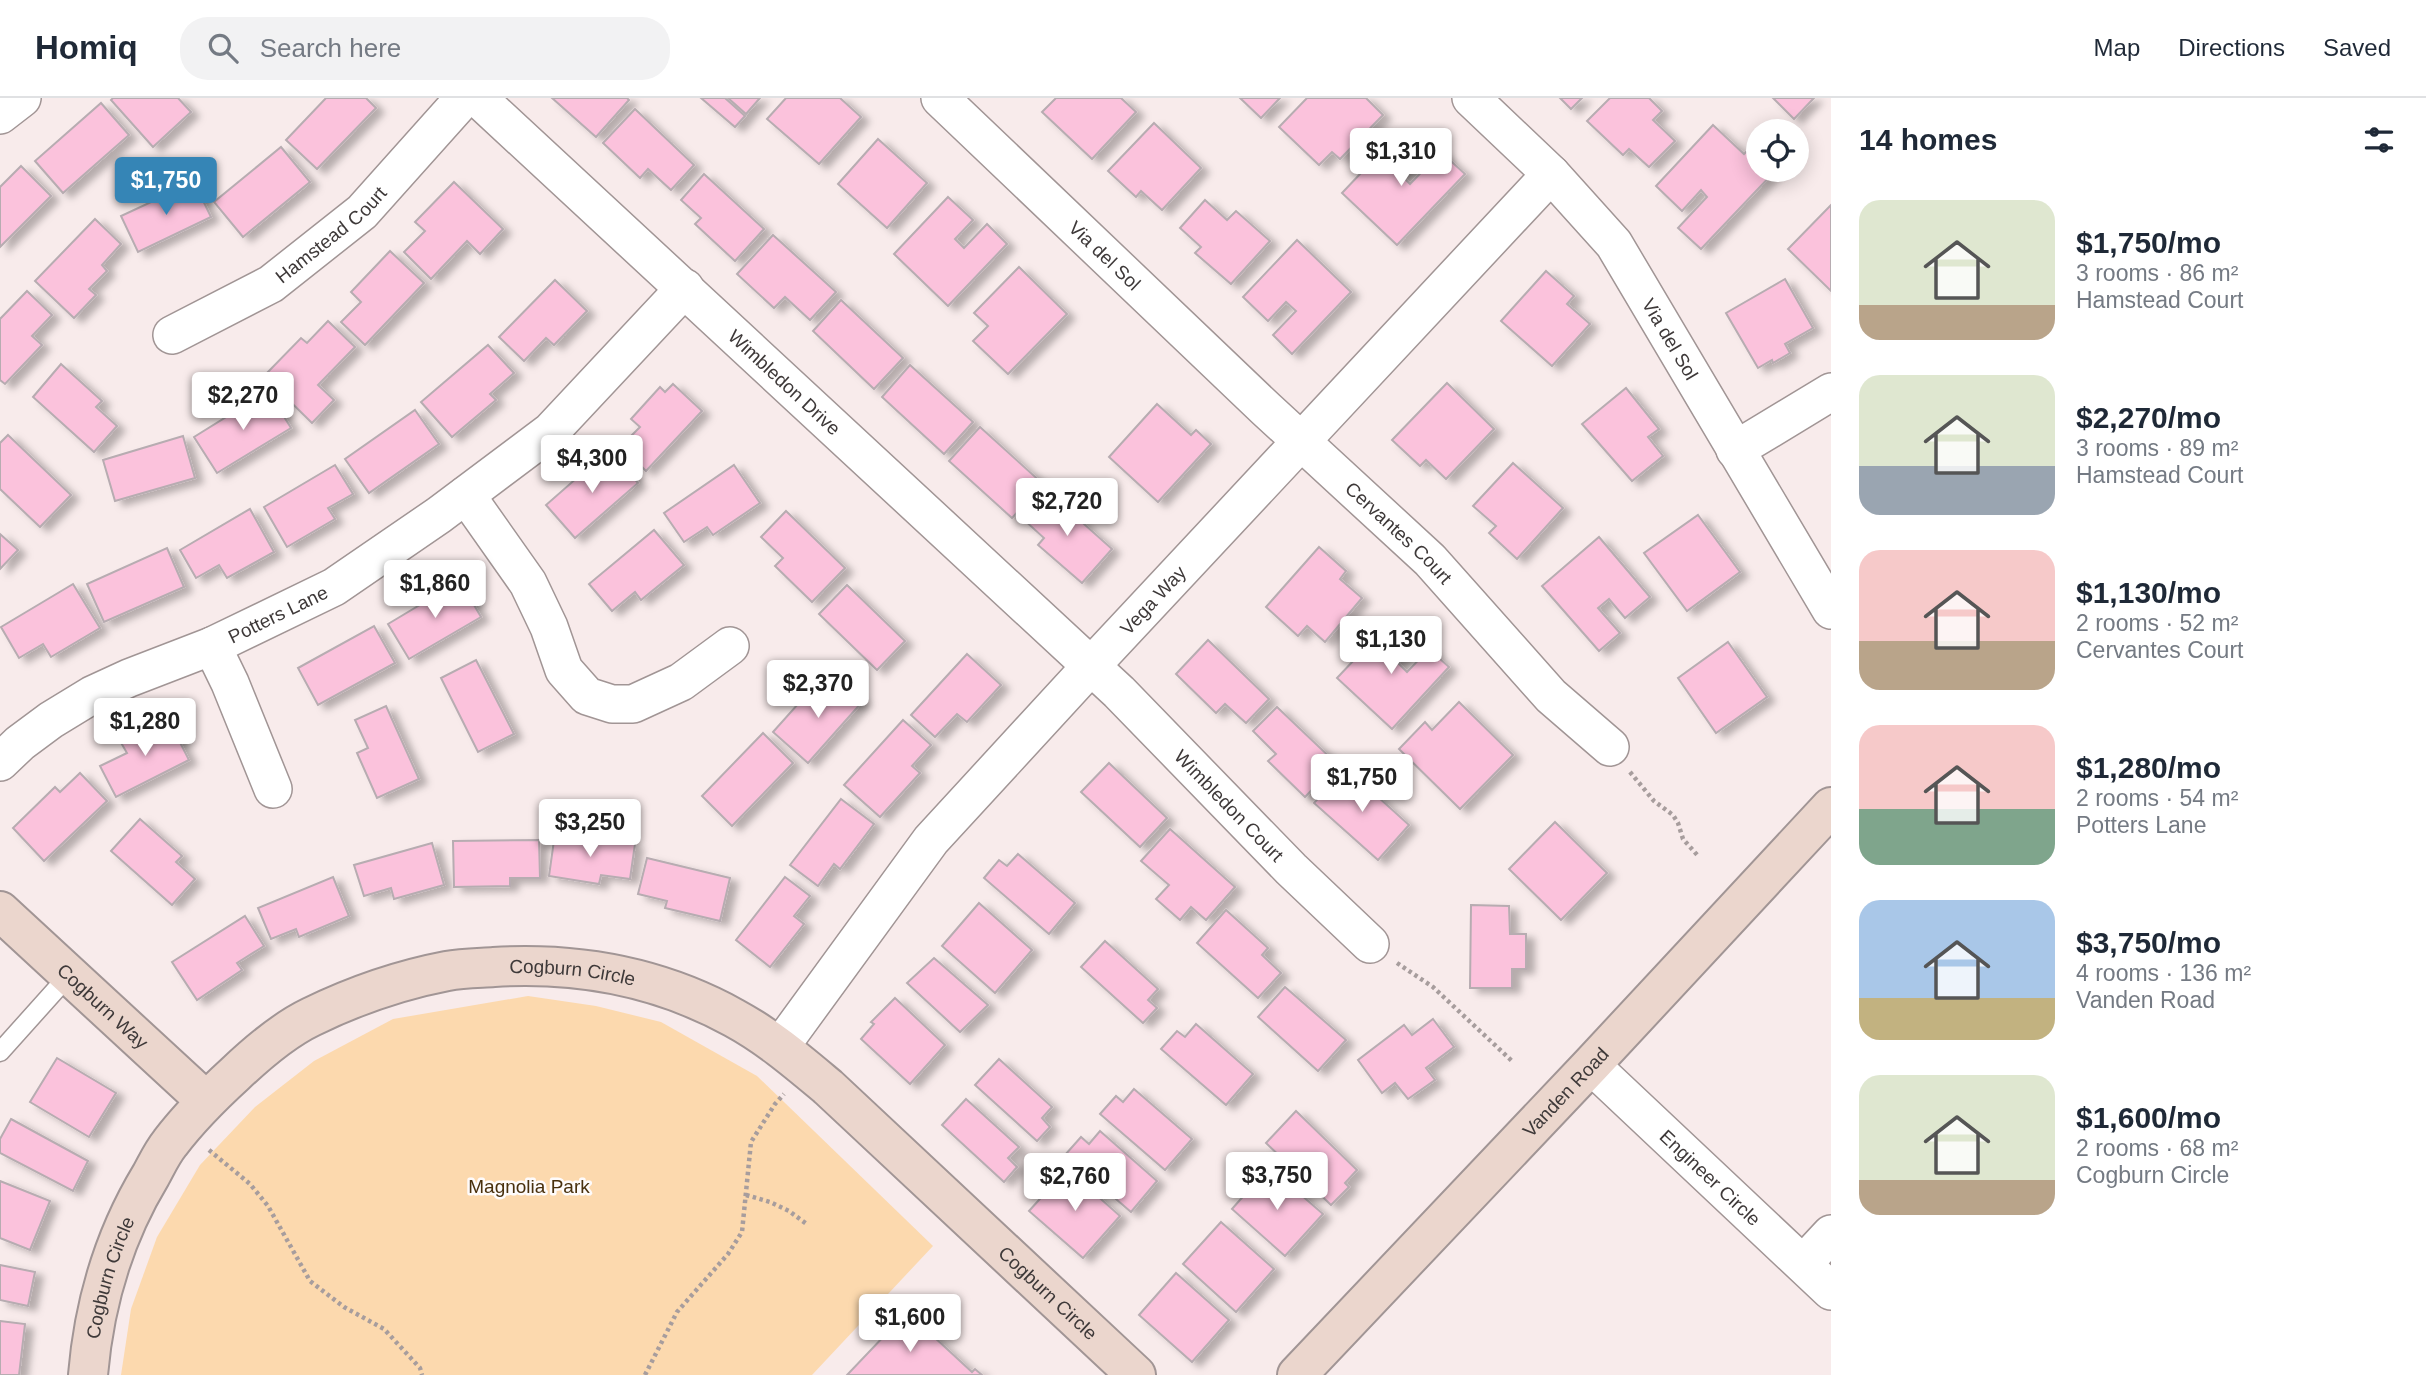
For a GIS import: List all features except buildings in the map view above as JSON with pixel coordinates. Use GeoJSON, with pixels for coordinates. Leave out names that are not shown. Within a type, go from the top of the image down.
{"type":"FeatureCollection","features":[{"type":"Feature","properties":{"kind":"street"},"geometry":{"type":"LineString","coordinates":[[0,115],[22,98]]}},
{"type":"Feature","properties":{"kind":"street","name":"Hamstead Court"},"geometry":{"type":"LineString","coordinates":[[172,335],[271,284],[362,212],[464,98]]}},
{"type":"Feature","properties":{"kind":"street","name":"Wimbledon Drive"},"geometry":{"type":"LineString","coordinates":[[478,98],[1091,666]]}},
{"type":"Feature","properties":{"kind":"street","name":"Via del Sol"},"geometry":{"type":"LineString","coordinates":[[940,98],[1302,441]]}},
{"type":"Feature","properties":{"kind":"street","name":"Via del Sol"},"geometry":{"type":"LineString","coordinates":[[1471,98],[1551,174],[1614,244],[1831,610]]}},
{"type":"Feature","properties":{"kind":"street","name":"Vega Way"},"geometry":{"type":"LineString","coordinates":[[780,1047],[931,840],[1551,174]]}},
{"type":"Feature","properties":{"kind":"street","name":"Potters Lane"},"geometry":{"type":"LineString","coordinates":[[0,762],[30,736],[92,695],[212,646],[334,587],[466,495],[551,431],[685,288]]}},
{"type":"Feature","properties":{"kind":"street"},"geometry":{"type":"LineString","coordinates":[[1735,450],[1831,392]]}},
{"type":"Feature","properties":{"kind":"street","name":"Cervantes Court"},"geometry":{"type":"LineString","coordinates":[[1302,441],[1430,560],[1551,696],[1610,747]]}},
{"type":"Feature","properties":{"kind":"street"},"geometry":{"type":"LineString","coordinates":[[466,495],[528,583],[550,627],[564,670],[586,696],[612,704],[633,704],[681,682],[730,646]]}},
{"type":"Feature","properties":{"kind":"street"},"geometry":{"type":"LineString","coordinates":[[212,646],[230,683],[272,789]]}},
{"type":"Feature","properties":{"kind":"street","name":"Wimbledon Court"},"geometry":{"type":"LineString","coordinates":[[1091,666],[1291,869],[1370,944]]}},
{"type":"Feature","properties":{"kind":"street","name":"Vanden Road"},"geometry":{"type":"LineString","coordinates":[[1297,1375],[1831,807]]}},
{"type":"Feature","properties":{"kind":"street","name":"Cogburn Way"},"geometry":{"type":"LineString","coordinates":[[0,911],[206,1101]]}},
{"type":"Feature","properties":{"kind":"street","name":"Cogburn Circle"},"geometry":{"type":"LineString","coordinates":[[88,1375],[91,1337],[105,1275],[126,1219],[169,1144],[206,1101],[247,1063],[309,1018],[381,988],[449,970],[534,965],[594,970],[628,977],[700,1001],[735,1018],[780,1047],[828,1087],[1136,1375]]}},
{"type":"Feature","properties":{"kind":"street","name":"Engineer Circle"},"geometry":{"type":"LineString","coordinates":[[1591,1065],[1831,1291]]}},
{"type":"Feature","properties":{"kind":"street"},"geometry":{"type":"LineString","coordinates":[[1803,1265],[1831,1234]]}},
{"type":"Feature","properties":{"kind":"lane"},"geometry":{"type":"LineString","coordinates":[[0,1052],[69,975]]}},
{"type":"Feature","properties":{"kind":"path"},"geometry":{"type":"LineString","coordinates":[[1610,747],[1654,800],[1673,815],[1683,839],[1699,857]]}},
{"type":"Feature","properties":{"kind":"path"},"geometry":{"type":"LineString","coordinates":[[1370,944],[1433,987],[1511,1061]]}},
{"type":"Feature","properties":{"kind":"path"},"geometry":{"type":"LineString","coordinates":[[645,1375],[677,1312],[728,1254],[742,1232],[751,1142],[775,1104],[788,1091]]}},
{"type":"Feature","properties":{"kind":"path"},"geometry":{"type":"LineString","coordinates":[[205,1147],[250,1184],[268,1206],[310,1281],[344,1307],[384,1329],[420,1368],[422,1375]]}},
{"type":"Feature","properties":{"kind":"path"},"geometry":{"type":"LineString","coordinates":[[746,1195],[789,1211],[808,1226]]}},
{"type":"Feature","properties":{"kind":"green space","name":"Magnolia Park"},"geometry":{"type":"Polygon","coordinates":[[[528,996],[596,1006],[661,1022],[757,1076],[933,1246],[812,1375],[121,1375],[131,1309],[157,1237],[200,1165],[255,1107],[314,1061],[393,1019],[528,996]]]}}]}
